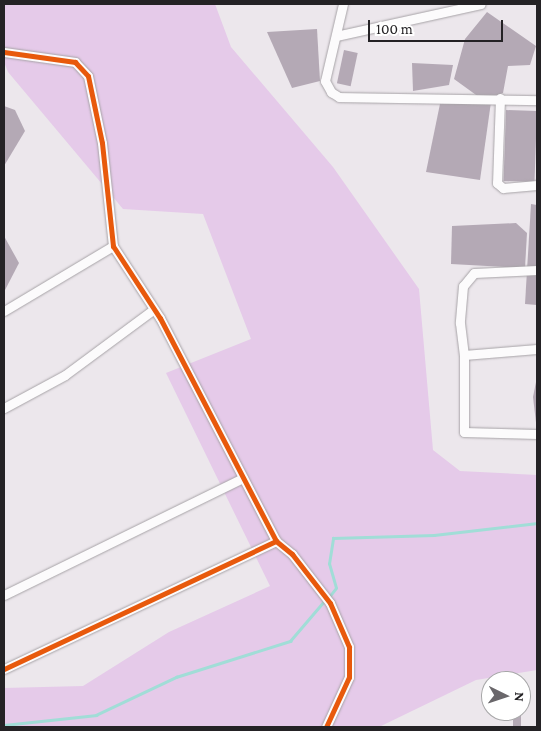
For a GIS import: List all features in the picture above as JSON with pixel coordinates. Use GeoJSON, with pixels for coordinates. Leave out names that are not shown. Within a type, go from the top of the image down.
{"type":"FeatureCollection","features":[{"type":"Feature","properties":{"kind":"street"},"geometry":{"type":"LineString","coordinates":[[343,4],[325,81],[331,92],[339,97],[537,100]]}},
{"type":"Feature","properties":{"kind":"street"},"geometry":{"type":"LineString","coordinates":[[336,36],[481,4]]}},
{"type":"Feature","properties":{"kind":"street"},"geometry":{"type":"LineString","coordinates":[[4,52],[75,62],[86,72],[102,143],[113,246],[153,310],[276,541],[292,554],[330,603],[349,646],[349,677],[326,727]]}},
{"type":"Feature","properties":{"kind":"street"},"geometry":{"type":"LineString","coordinates":[[500,98],[497,183],[503,188],[537,186]]}},
{"type":"Feature","properties":{"kind":"street"},"geometry":{"type":"LineString","coordinates":[[4,312],[113,246]]}},
{"type":"Feature","properties":{"kind":"street"},"geometry":{"type":"LineString","coordinates":[[537,270],[474,273],[467,278],[460,323],[464,355],[464,432],[537,434]]}},
{"type":"Feature","properties":{"kind":"street"},"geometry":{"type":"LineString","coordinates":[[4,408],[65,375],[153,310]]}},
{"type":"Feature","properties":{"kind":"street"},"geometry":{"type":"LineString","coordinates":[[464,355],[537,349]]}},
{"type":"Feature","properties":{"kind":"street"},"geometry":{"type":"LineString","coordinates":[[4,595],[243,478]]}},
{"type":"Feature","properties":{"kind":"street"},"geometry":{"type":"LineString","coordinates":[[4,669],[276,541]]}},
{"type":"Feature","properties":{"kind":"shaded area"},"geometry":{"type":"Polygon","coordinates":[[[4,4],[215,4],[231,47],[333,167],[419,289],[433,450],[460,471],[537,475],[537,670],[481,671],[481,679],[379,727],[4,727],[4,688],[83,686],[169,632],[270,586],[166,373],[251,339],[203,214],[123,209],[8,72],[4,62],[4,4]]]}},
{"type":"Feature","properties":{"kind":"building"},"geometry":{"type":"Polygon","coordinates":[[[487,12],[536,46],[530,65],[508,66],[503,93],[483,100],[454,79],[465,39],[487,12]]]}},
{"type":"Feature","properties":{"kind":"building"},"geometry":{"type":"Polygon","coordinates":[[[317,29],[320,81],[292,88],[267,32],[317,29]]]}},
{"type":"Feature","properties":{"kind":"building"},"geometry":{"type":"Polygon","coordinates":[[[344,50],[358,53],[351,86],[337,83],[344,50]]]}},
{"type":"Feature","properties":{"kind":"building"},"geometry":{"type":"Polygon","coordinates":[[[412,63],[453,65],[449,85],[413,91],[412,63]]]}},
{"type":"Feature","properties":{"kind":"building"},"geometry":{"type":"Polygon","coordinates":[[[441,99],[491,102],[480,180],[426,172],[441,99]]]}},
{"type":"Feature","properties":{"kind":"building"},"geometry":{"type":"Polygon","coordinates":[[[4,106],[15,110],[25,131],[4,166],[4,106]]]}},
{"type":"Feature","properties":{"kind":"building"},"geometry":{"type":"Polygon","coordinates":[[[506,110],[537,111],[535,182],[504,181],[506,110]]]}},
{"type":"Feature","properties":{"kind":"building"},"geometry":{"type":"Polygon","coordinates":[[[531,204],[537,205],[537,305],[525,304],[531,204]]]}},
{"type":"Feature","properties":{"kind":"building"},"geometry":{"type":"Polygon","coordinates":[[[516,223],[527,233],[525,268],[451,264],[452,226],[516,223]]]}},
{"type":"Feature","properties":{"kind":"building"},"geometry":{"type":"Polygon","coordinates":[[[4,236],[19,263],[4,292],[4,236]]]}},
{"type":"Feature","properties":{"kind":"building"},"geometry":{"type":"Polygon","coordinates":[[[537,377],[537,431],[533,397],[537,377]]]}},
{"type":"Feature","properties":{"kind":"building"},"geometry":{"type":"Polygon","coordinates":[[[513,721],[521,721],[521,727],[513,727],[513,721]]]}},
{"type":"Feature","properties":{"kind":"waterway"},"geometry":{"type":"LineString","coordinates":[[329,597],[336,588],[329,564],[333,538],[434,535],[537,523]]}},
{"type":"Feature","properties":{"kind":"waterway"},"geometry":{"type":"LineString","coordinates":[[4,725],[96,715],[176,677],[290,641],[325,600]]}},
{"type":"Feature","properties":{"kind":"cycle path"},"geometry":{"type":"LineString","coordinates":[[4,52],[75,62],[88,76],[102,143],[113,246],[160,318],[276,541],[292,554],[330,603],[349,647],[349,677],[326,727]]}},
{"type":"Feature","properties":{"kind":"cycle path"},"geometry":{"type":"LineString","coordinates":[[4,669],[276,541]]}}]}
